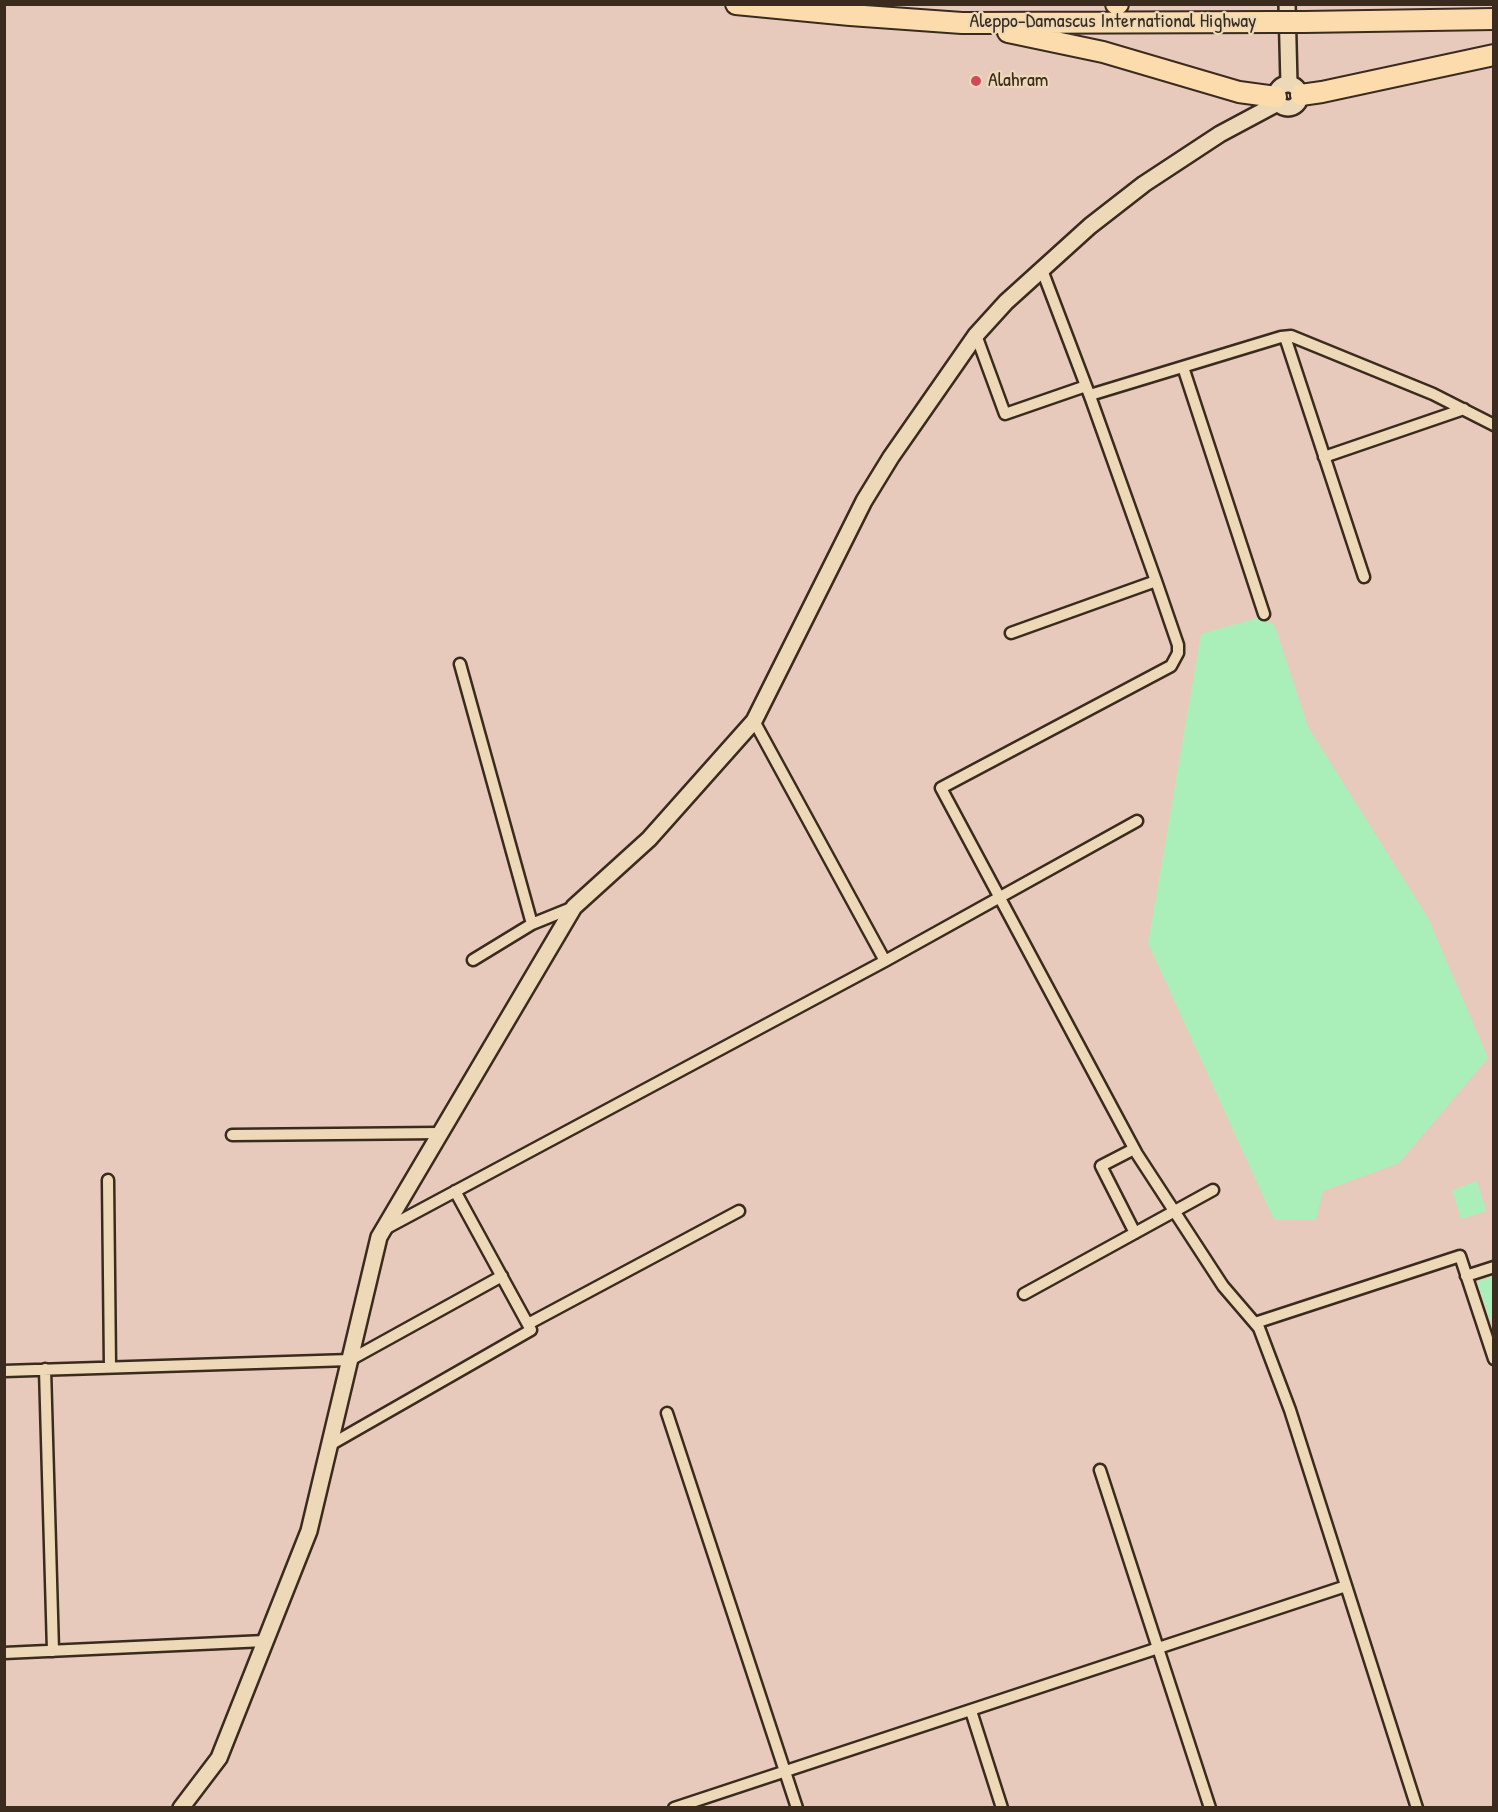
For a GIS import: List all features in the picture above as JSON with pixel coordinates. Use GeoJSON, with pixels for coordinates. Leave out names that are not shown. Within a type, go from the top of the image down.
{"type":"FeatureCollection","features":[{"type":"Feature","properties":{"kind":"highway","name":"Aleppo-Damascus International Highway"},"geometry":{"type":"LineString","coordinates":[[736,4],[840,15],[962,22],[1304,22],[1494,19]]}},
{"type":"Feature","properties":{"kind":"highway"},"geometry":{"type":"LineString","coordinates":[[962,22],[1103,52],[1239,92],[1286,95],[1322,92],[1494,56]]}},
{"type":"Feature","properties":{"kind":"street"},"geometry":{"type":"LineString","coordinates":[[181,1808],[219,1758],[309,1531],[379,1237],[574,907],[649,839],[754,721],[864,501],[976,335],[1006,302],[1090,226],[1144,184],[1220,134],[1286,95],[1287,4]]}},
{"type":"Feature","properties":{"kind":"street"},"geometry":{"type":"LineString","coordinates":[[1042,270],[1156,581],[1178,645],[1178,653],[1171,666],[941,788],[1134,1149],[1222,1286],[1259,1328],[1290,1410],[1417,1808]]}},
{"type":"Feature","properties":{"kind":"street"},"geometry":{"type":"LineString","coordinates":[[976,335],[1005,414],[1183,367],[1285,337],[1299,338],[1433,394],[1494,425]]}},
{"type":"Feature","properties":{"kind":"street"},"geometry":{"type":"LineString","coordinates":[[1285,337],[1364,577]]}},
{"type":"Feature","properties":{"kind":"street"},"geometry":{"type":"LineString","coordinates":[[1183,367],[1264,614]]}},
{"type":"Feature","properties":{"kind":"street"},"geometry":{"type":"LineString","coordinates":[[1324,457],[1464,409]]}},
{"type":"Feature","properties":{"kind":"street"},"geometry":{"type":"LineString","coordinates":[[1011,633],[1156,581]]}},
{"type":"Feature","properties":{"kind":"street"},"geometry":{"type":"LineString","coordinates":[[460,664],[532,924]]}},
{"type":"Feature","properties":{"kind":"street"},"geometry":{"type":"LineString","coordinates":[[754,721],[885,961]]}},
{"type":"Feature","properties":{"kind":"street"},"geometry":{"type":"LineString","coordinates":[[383,1230],[885,961],[1137,821]]}},
{"type":"Feature","properties":{"kind":"street"},"geometry":{"type":"LineString","coordinates":[[472,960],[532,924],[574,907]]}},
{"type":"Feature","properties":{"kind":"street"},"geometry":{"type":"LineString","coordinates":[[232,1135],[440,1133]]}},
{"type":"Feature","properties":{"kind":"street"},"geometry":{"type":"LineString","coordinates":[[1134,1149],[1101,1166],[1135,1233]]}},
{"type":"Feature","properties":{"kind":"street"},"geometry":{"type":"LineString","coordinates":[[108,1180],[110,1367]]}},
{"type":"Feature","properties":{"kind":"street"},"geometry":{"type":"LineString","coordinates":[[330,1445],[531,1330],[455,1191]]}},
{"type":"Feature","properties":{"kind":"street"},"geometry":{"type":"LineString","coordinates":[[1024,1294],[1213,1191]]}},
{"type":"Feature","properties":{"kind":"street"},"geometry":{"type":"LineString","coordinates":[[528,1324],[739,1211]]}},
{"type":"Feature","properties":{"kind":"street"},"geometry":{"type":"LineString","coordinates":[[1255,1323],[1460,1256],[1494,1359]]}},
{"type":"Feature","properties":{"kind":"street"},"geometry":{"type":"LineString","coordinates":[[1466,1276],[1494,1267]]}},
{"type":"Feature","properties":{"kind":"street"},"geometry":{"type":"LineString","coordinates":[[4,1371],[350,1360],[502,1276]]}},
{"type":"Feature","properties":{"kind":"street"},"geometry":{"type":"LineString","coordinates":[[45,1369],[52,1651]]}},
{"type":"Feature","properties":{"kind":"street"},"geometry":{"type":"LineString","coordinates":[[667,1413],[797,1808]]}},
{"type":"Feature","properties":{"kind":"street"},"geometry":{"type":"LineString","coordinates":[[1100,1470],[1210,1808]]}},
{"type":"Feature","properties":{"kind":"street"},"geometry":{"type":"LineString","coordinates":[[674,1808],[1346,1586]]}},
{"type":"Feature","properties":{"kind":"street"},"geometry":{"type":"LineString","coordinates":[[4,1653],[266,1641]]}},
{"type":"Feature","properties":{"kind":"street"},"geometry":{"type":"LineString","coordinates":[[971,1711],[1002,1808]]}},
{"type":"Feature","properties":{"kind":"green space"},"geometry":{"type":"Polygon","coordinates":[[[1257,618],[1274,624],[1308,727],[1428,918],[1488,1058],[1399,1163],[1323,1191],[1316,1220],[1274,1220],[1148,943],[1201,634],[1257,618]]]}},
{"type":"Feature","properties":{"kind":"green space"},"geometry":{"type":"Polygon","coordinates":[[[1477,1181],[1486,1211],[1461,1219],[1452,1190],[1477,1181]]]}},
{"type":"Feature","properties":{"kind":"green space"},"geometry":{"type":"Polygon","coordinates":[[[1493,1276],[1493,1319],[1490,1320],[1477,1282],[1493,1276]]]}},
{"type":"Feature","properties":{"kind":"place","name":"Alahram"},"geometry":{"type":"Point","coordinates":[976,81]}}]}
